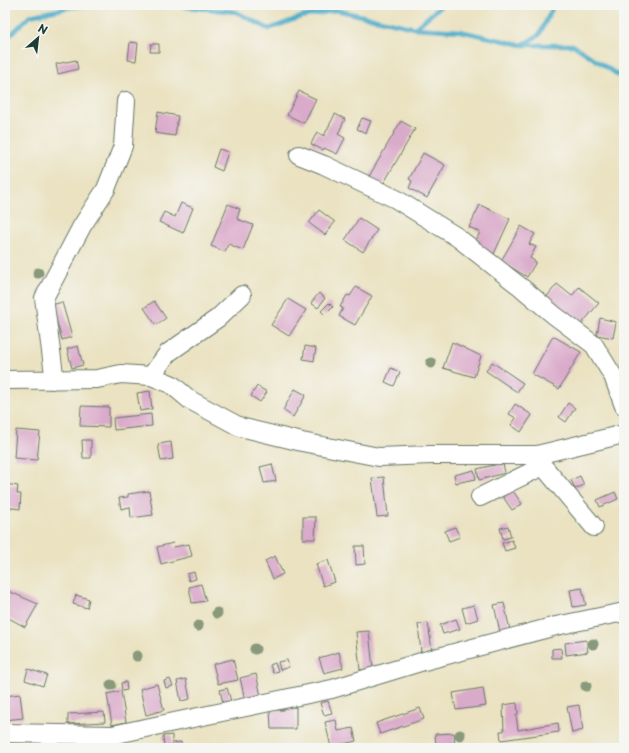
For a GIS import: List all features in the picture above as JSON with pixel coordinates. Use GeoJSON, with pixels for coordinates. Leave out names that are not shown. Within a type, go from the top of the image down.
{"type":"FeatureCollection","features":[{"type":"Feature","properties":{"kind":"street"},"geometry":{"type":"LineString","coordinates":[[52,380],[54,374],[44,298],[82,226],[106,189],[122,146],[126,101]]}},
{"type":"Feature","properties":{"kind":"street"},"geometry":{"type":"LineString","coordinates":[[299,155],[324,165],[396,199],[457,237],[554,315],[594,344],[613,376],[624,406]]}},
{"type":"Feature","properties":{"kind":"street"},"geometry":{"type":"LineString","coordinates":[[151,376],[168,353],[218,318],[242,295]]}},
{"type":"Feature","properties":{"kind":"street"},"geometry":{"type":"LineString","coordinates":[[5,380],[97,379],[121,374],[151,376],[171,384],[190,400],[240,427],[302,442],[379,456],[431,455],[540,460],[594,527]]}},
{"type":"Feature","properties":{"kind":"street"},"geometry":{"type":"LineString","coordinates":[[480,497],[540,460],[624,434]]}},
{"type":"Feature","properties":{"kind":"street"},"geometry":{"type":"LineString","coordinates":[[5,732],[112,735],[332,689],[424,661],[556,626],[624,612]]}},
{"type":"Feature","properties":{"kind":"building"},"geometry":{"type":"Polygon","coordinates":[[[130,42],[138,43],[136,61],[128,60],[130,42]]]}},
{"type":"Feature","properties":{"kind":"building"},"geometry":{"type":"Polygon","coordinates":[[[151,44],[159,44],[159,52],[150,52],[151,44]]]}},
{"type":"Feature","properties":{"kind":"building"},"geometry":{"type":"Polygon","coordinates":[[[76,60],[78,69],[58,74],[56,64],[76,60]]]}},
{"type":"Feature","properties":{"kind":"building"},"geometry":{"type":"Polygon","coordinates":[[[299,91],[316,99],[304,123],[287,115],[299,91]]]}},
{"type":"Feature","properties":{"kind":"building"},"geometry":{"type":"Polygon","coordinates":[[[158,112],[178,116],[175,136],[155,133],[158,112]]]}},
{"type":"Feature","properties":{"kind":"building"},"geometry":{"type":"Polygon","coordinates":[[[335,114],[345,119],[338,134],[345,138],[337,154],[324,148],[323,150],[311,144],[317,132],[324,136],[335,114]]]}},
{"type":"Feature","properties":{"kind":"building"},"geometry":{"type":"Polygon","coordinates":[[[362,118],[371,121],[366,133],[357,129],[362,118]]]}},
{"type":"Feature","properties":{"kind":"building"},"geometry":{"type":"Polygon","coordinates":[[[401,121],[415,129],[381,188],[367,180],[401,121]]]}},
{"type":"Feature","properties":{"kind":"building"},"geometry":{"type":"Polygon","coordinates":[[[219,149],[228,152],[222,171],[213,167],[219,149]]]}},
{"type":"Feature","properties":{"kind":"building"},"geometry":{"type":"Polygon","coordinates":[[[423,153],[445,165],[427,198],[409,188],[412,181],[409,179],[423,153]]]}},
{"type":"Feature","properties":{"kind":"building"},"geometry":{"type":"Polygon","coordinates":[[[181,203],[193,208],[183,233],[159,222],[164,212],[175,217],[181,203]]]}},
{"type":"Feature","properties":{"kind":"building"},"geometry":{"type":"Polygon","coordinates":[[[228,204],[240,209],[237,219],[253,225],[243,250],[228,244],[225,252],[211,246],[228,204]]]}},
{"type":"Feature","properties":{"kind":"building"},"geometry":{"type":"Polygon","coordinates":[[[480,205],[510,219],[493,256],[473,247],[480,232],[469,227],[480,205]]]}},
{"type":"Feature","properties":{"kind":"building"},"geometry":{"type":"Polygon","coordinates":[[[319,210],[335,222],[325,235],[309,223],[319,210]]]}},
{"type":"Feature","properties":{"kind":"building"},"geometry":{"type":"Polygon","coordinates":[[[359,218],[377,230],[363,252],[345,240],[359,218]]]}},
{"type":"Feature","properties":{"kind":"building"},"geometry":{"type":"Polygon","coordinates":[[[521,226],[535,234],[529,244],[536,247],[530,258],[536,262],[527,277],[501,261],[521,226]]]}},
{"type":"Feature","properties":{"kind":"building"},"geometry":{"type":"Polygon","coordinates":[[[557,284],[572,296],[579,287],[599,303],[580,326],[545,299],[557,284]]]}},
{"type":"Feature","properties":{"kind":"building"},"geometry":{"type":"Polygon","coordinates":[[[356,287],[372,296],[355,325],[339,316],[343,308],[340,307],[347,295],[350,296],[356,287]]]}},
{"type":"Feature","properties":{"kind":"building"},"geometry":{"type":"Polygon","coordinates":[[[319,293],[325,298],[318,308],[311,303],[319,293]]]}},
{"type":"Feature","properties":{"kind":"building"},"geometry":{"type":"Polygon","coordinates":[[[288,299],[306,310],[289,336],[271,325],[288,299]]]}},
{"type":"Feature","properties":{"kind":"building"},"geometry":{"type":"Polygon","coordinates":[[[154,301],[166,318],[156,325],[144,308],[154,301]]]}},
{"type":"Feature","properties":{"kind":"building"},"geometry":{"type":"Polygon","coordinates":[[[62,302],[72,337],[62,340],[52,305],[62,302]]]}},
{"type":"Feature","properties":{"kind":"building"},"geometry":{"type":"Polygon","coordinates":[[[329,303],[333,307],[325,315],[321,311],[329,303]]]}},
{"type":"Feature","properties":{"kind":"building"},"geometry":{"type":"Polygon","coordinates":[[[600,318],[616,322],[613,338],[597,335],[600,318]]]}},
{"type":"Feature","properties":{"kind":"building"},"geometry":{"type":"Polygon","coordinates":[[[553,336],[581,352],[559,389],[532,374],[553,336]]]}},
{"type":"Feature","properties":{"kind":"building"},"geometry":{"type":"Polygon","coordinates":[[[452,342],[481,356],[474,377],[443,368],[452,342]]]}},
{"type":"Feature","properties":{"kind":"building"},"geometry":{"type":"Polygon","coordinates":[[[78,346],[83,365],[72,368],[67,349],[78,346]]]}},
{"type":"Feature","properties":{"kind":"building"},"geometry":{"type":"Polygon","coordinates":[[[305,346],[316,348],[314,361],[303,359],[305,346]]]}},
{"type":"Feature","properties":{"kind":"building"},"geometry":{"type":"Polygon","coordinates":[[[492,362],[523,383],[517,392],[486,371],[492,362]]]}},
{"type":"Feature","properties":{"kind":"building"},"geometry":{"type":"Polygon","coordinates":[[[391,368],[400,372],[394,386],[385,382],[391,368]]]}},
{"type":"Feature","properties":{"kind":"building"},"geometry":{"type":"Polygon","coordinates":[[[257,386],[267,392],[260,402],[251,396],[257,386]]]}},
{"type":"Feature","properties":{"kind":"building"},"geometry":{"type":"Polygon","coordinates":[[[295,389],[306,395],[293,417],[283,410],[295,389]]]}},
{"type":"Feature","properties":{"kind":"building"},"geometry":{"type":"Polygon","coordinates":[[[150,391],[152,409],[140,411],[137,393],[150,391]]]}},
{"type":"Feature","properties":{"kind":"building"},"geometry":{"type":"Polygon","coordinates":[[[568,403],[575,408],[566,422],[559,417],[568,403]]]}},
{"type":"Feature","properties":{"kind":"building"},"geometry":{"type":"Polygon","coordinates":[[[515,404],[532,415],[521,432],[511,425],[516,418],[509,414],[515,404]]]}},
{"type":"Feature","properties":{"kind":"building"},"geometry":{"type":"Polygon","coordinates":[[[81,406],[109,407],[109,427],[80,426],[81,406]]]}},
{"type":"Feature","properties":{"kind":"building"},"geometry":{"type":"Polygon","coordinates":[[[151,414],[152,426],[114,430],[113,418],[151,414]]]}},
{"type":"Feature","properties":{"kind":"building"},"geometry":{"type":"Polygon","coordinates":[[[16,430],[40,432],[37,460],[14,458],[16,430]]]}},
{"type":"Feature","properties":{"kind":"building"},"geometry":{"type":"Polygon","coordinates":[[[82,440],[91,440],[91,458],[83,458],[82,440]]]}},
{"type":"Feature","properties":{"kind":"building"},"geometry":{"type":"Polygon","coordinates":[[[171,442],[173,459],[161,461],[158,444],[171,442]]]}},
{"type":"Feature","properties":{"kind":"building"},"geometry":{"type":"Polygon","coordinates":[[[503,463],[505,473],[479,480],[477,469],[503,463]]]}},
{"type":"Feature","properties":{"kind":"building"},"geometry":{"type":"Polygon","coordinates":[[[272,464],[276,481],[264,483],[260,467],[272,464]]]}},
{"type":"Feature","properties":{"kind":"building"},"geometry":{"type":"Polygon","coordinates":[[[474,470],[476,479],[456,483],[454,475],[474,470]]]}},
{"type":"Feature","properties":{"kind":"building"},"geometry":{"type":"Polygon","coordinates":[[[580,476],[584,485],[575,489],[571,480],[580,476]]]}},
{"type":"Feature","properties":{"kind":"building"},"geometry":{"type":"Polygon","coordinates":[[[384,477],[388,516],[377,517],[372,478],[384,477]]]}},
{"type":"Feature","properties":{"kind":"building"},"geometry":{"type":"Polygon","coordinates":[[[5,484],[18,486],[17,494],[21,494],[20,509],[5,507],[5,484]]]}},
{"type":"Feature","properties":{"kind":"building"},"geometry":{"type":"Polygon","coordinates":[[[511,488],[522,504],[512,510],[501,494],[511,488]]]}},
{"type":"Feature","properties":{"kind":"building"},"geometry":{"type":"Polygon","coordinates":[[[149,491],[153,515],[131,518],[130,507],[121,509],[119,498],[128,497],[128,494],[149,491]]]}},
{"type":"Feature","properties":{"kind":"building"},"geometry":{"type":"Polygon","coordinates":[[[615,492],[618,499],[600,507],[597,500],[615,492]]]}},
{"type":"Feature","properties":{"kind":"building"},"geometry":{"type":"Polygon","coordinates":[[[303,517],[316,517],[315,539],[303,539],[303,517]]]}},
{"type":"Feature","properties":{"kind":"building"},"geometry":{"type":"Polygon","coordinates":[[[508,526],[511,537],[503,539],[500,528],[508,526]]]}},
{"type":"Feature","properties":{"kind":"building"},"geometry":{"type":"Polygon","coordinates":[[[455,527],[460,537],[449,541],[445,531],[455,527]]]}},
{"type":"Feature","properties":{"kind":"building"},"geometry":{"type":"Polygon","coordinates":[[[512,540],[515,548],[505,551],[502,543],[512,540]]]}},
{"type":"Feature","properties":{"kind":"building"},"geometry":{"type":"Polygon","coordinates":[[[173,543],[174,547],[189,544],[192,556],[161,564],[157,547],[173,543]]]}},
{"type":"Feature","properties":{"kind":"building"},"geometry":{"type":"Polygon","coordinates":[[[355,546],[364,546],[365,564],[356,565],[355,546]]]}},
{"type":"Feature","properties":{"kind":"building"},"geometry":{"type":"Polygon","coordinates":[[[275,556],[283,574],[273,579],[265,561],[275,556]]]}},
{"type":"Feature","properties":{"kind":"building"},"geometry":{"type":"Polygon","coordinates":[[[328,560],[335,582],[323,586],[316,564],[328,560]]]}},
{"type":"Feature","properties":{"kind":"building"},"geometry":{"type":"Polygon","coordinates":[[[194,572],[196,579],[189,581],[187,574],[194,572]]]}},
{"type":"Feature","properties":{"kind":"building"},"geometry":{"type":"Polygon","coordinates":[[[201,584],[206,601],[192,603],[189,587],[201,584]]]}},
{"type":"Feature","properties":{"kind":"building"},"geometry":{"type":"Polygon","coordinates":[[[582,588],[586,605],[573,607],[570,590],[582,588]]]}},
{"type":"Feature","properties":{"kind":"building"},"geometry":{"type":"Polygon","coordinates":[[[6,590],[38,604],[25,627],[5,616],[6,590]]]}},
{"type":"Feature","properties":{"kind":"building"},"geometry":{"type":"Polygon","coordinates":[[[76,595],[89,599],[87,608],[73,604],[76,595]]]}},
{"type":"Feature","properties":{"kind":"building"},"geometry":{"type":"Polygon","coordinates":[[[504,603],[510,630],[500,632],[494,605],[504,603]]]}},
{"type":"Feature","properties":{"kind":"building"},"geometry":{"type":"Polygon","coordinates":[[[474,605],[478,619],[466,623],[462,608],[474,605]]]}},
{"type":"Feature","properties":{"kind":"building"},"geometry":{"type":"Polygon","coordinates":[[[456,619],[460,629],[443,634],[440,625],[456,619]]]}},
{"type":"Feature","properties":{"kind":"building"},"geometry":{"type":"Polygon","coordinates":[[[428,623],[432,651],[421,653],[418,624],[428,623]]]}},
{"type":"Feature","properties":{"kind":"building"},"geometry":{"type":"Polygon","coordinates":[[[369,631],[373,669],[360,670],[356,632],[369,631]]]}},
{"type":"Feature","properties":{"kind":"building"},"geometry":{"type":"Polygon","coordinates":[[[586,640],[588,652],[566,655],[565,643],[586,640]]]}},
{"type":"Feature","properties":{"kind":"building"},"geometry":{"type":"Polygon","coordinates":[[[561,648],[562,658],[552,658],[552,649],[561,648]]]}},
{"type":"Feature","properties":{"kind":"building"},"geometry":{"type":"Polygon","coordinates":[[[339,652],[343,668],[324,673],[319,658],[339,652]]]}},
{"type":"Feature","properties":{"kind":"building"},"geometry":{"type":"Polygon","coordinates":[[[233,659],[238,680],[218,684],[213,664],[233,659]]]}},
{"type":"Feature","properties":{"kind":"building"},"geometry":{"type":"Polygon","coordinates":[[[287,660],[289,667],[280,670],[278,662],[287,660]]]}},
{"type":"Feature","properties":{"kind":"building"},"geometry":{"type":"Polygon","coordinates":[[[275,663],[278,671],[273,673],[270,665],[275,663]]]}},
{"type":"Feature","properties":{"kind":"building"},"geometry":{"type":"Polygon","coordinates":[[[28,669],[47,675],[43,686],[25,680],[28,669]]]}},
{"type":"Feature","properties":{"kind":"building"},"geometry":{"type":"Polygon","coordinates":[[[256,674],[261,696],[245,700],[240,678],[256,674]]]}},
{"type":"Feature","properties":{"kind":"building"},"geometry":{"type":"Polygon","coordinates":[[[170,679],[173,686],[166,688],[164,681],[170,679]]]}},
{"type":"Feature","properties":{"kind":"building"},"geometry":{"type":"Polygon","coordinates":[[[186,679],[190,699],[181,701],[177,681],[186,679]]]}},
{"type":"Feature","properties":{"kind":"building"},"geometry":{"type":"Polygon","coordinates":[[[126,682],[127,690],[122,691],[121,683],[126,682]]]}},
{"type":"Feature","properties":{"kind":"building"},"geometry":{"type":"Polygon","coordinates":[[[157,684],[164,710],[146,715],[140,689],[157,684]]]}},
{"type":"Feature","properties":{"kind":"building"},"geometry":{"type":"Polygon","coordinates":[[[227,688],[231,701],[223,703],[220,690],[227,688]]]}},
{"type":"Feature","properties":{"kind":"building"},"geometry":{"type":"Polygon","coordinates":[[[483,688],[486,706],[456,710],[453,693],[483,688]]]}},
{"type":"Feature","properties":{"kind":"building"},"geometry":{"type":"Polygon","coordinates":[[[121,691],[126,722],[112,725],[107,694],[121,691]]]}},
{"type":"Feature","properties":{"kind":"building"},"geometry":{"type":"Polygon","coordinates":[[[20,694],[23,718],[5,720],[5,696],[20,694]]]}},
{"type":"Feature","properties":{"kind":"building"},"geometry":{"type":"Polygon","coordinates":[[[328,701],[332,713],[324,715],[320,703],[328,701]]]}},
{"type":"Feature","properties":{"kind":"building"},"geometry":{"type":"Polygon","coordinates":[[[517,703],[518,714],[516,715],[518,730],[558,723],[559,732],[501,740],[500,731],[504,731],[503,705],[517,703]]]}},
{"type":"Feature","properties":{"kind":"building"},"geometry":{"type":"Polygon","coordinates":[[[579,705],[583,730],[572,733],[567,707],[579,705]]]}},
{"type":"Feature","properties":{"kind":"building"},"geometry":{"type":"Polygon","coordinates":[[[284,707],[296,707],[296,729],[271,729],[270,710],[284,710],[284,707]]]}},
{"type":"Feature","properties":{"kind":"building"},"geometry":{"type":"Polygon","coordinates":[[[420,708],[424,719],[380,734],[376,723],[420,708]]]}},
{"type":"Feature","properties":{"kind":"building"},"geometry":{"type":"Polygon","coordinates":[[[104,712],[105,722],[68,724],[68,714],[104,712]]]}},
{"type":"Feature","properties":{"kind":"building"},"geometry":{"type":"Polygon","coordinates":[[[336,720],[338,731],[353,728],[356,741],[331,747],[325,722],[336,720]]]}},
{"type":"Feature","properties":{"kind":"building"},"geometry":{"type":"Polygon","coordinates":[[[454,733],[455,748],[436,748],[435,734],[454,733]]]}},
{"type":"Feature","properties":{"kind":"building"},"geometry":{"type":"Polygon","coordinates":[[[172,735],[172,743],[181,742],[182,748],[164,748],[163,736],[172,735]]]}},
{"type":"Feature","properties":{"kind":"waterway"},"geometry":{"type":"LineString","coordinates":[[5,40],[30,16],[71,7],[88,5]]}},
{"type":"Feature","properties":{"kind":"waterway"},"geometry":{"type":"LineString","coordinates":[[179,5],[236,12],[269,29],[301,17],[336,10],[415,28],[460,31],[522,45],[539,35],[554,5]]}},
{"type":"Feature","properties":{"kind":"waterway"},"geometry":{"type":"LineString","coordinates":[[415,28],[442,5]]}},
{"type":"Feature","properties":{"kind":"waterway"},"geometry":{"type":"LineString","coordinates":[[524,45],[573,45],[624,79]]}}]}
